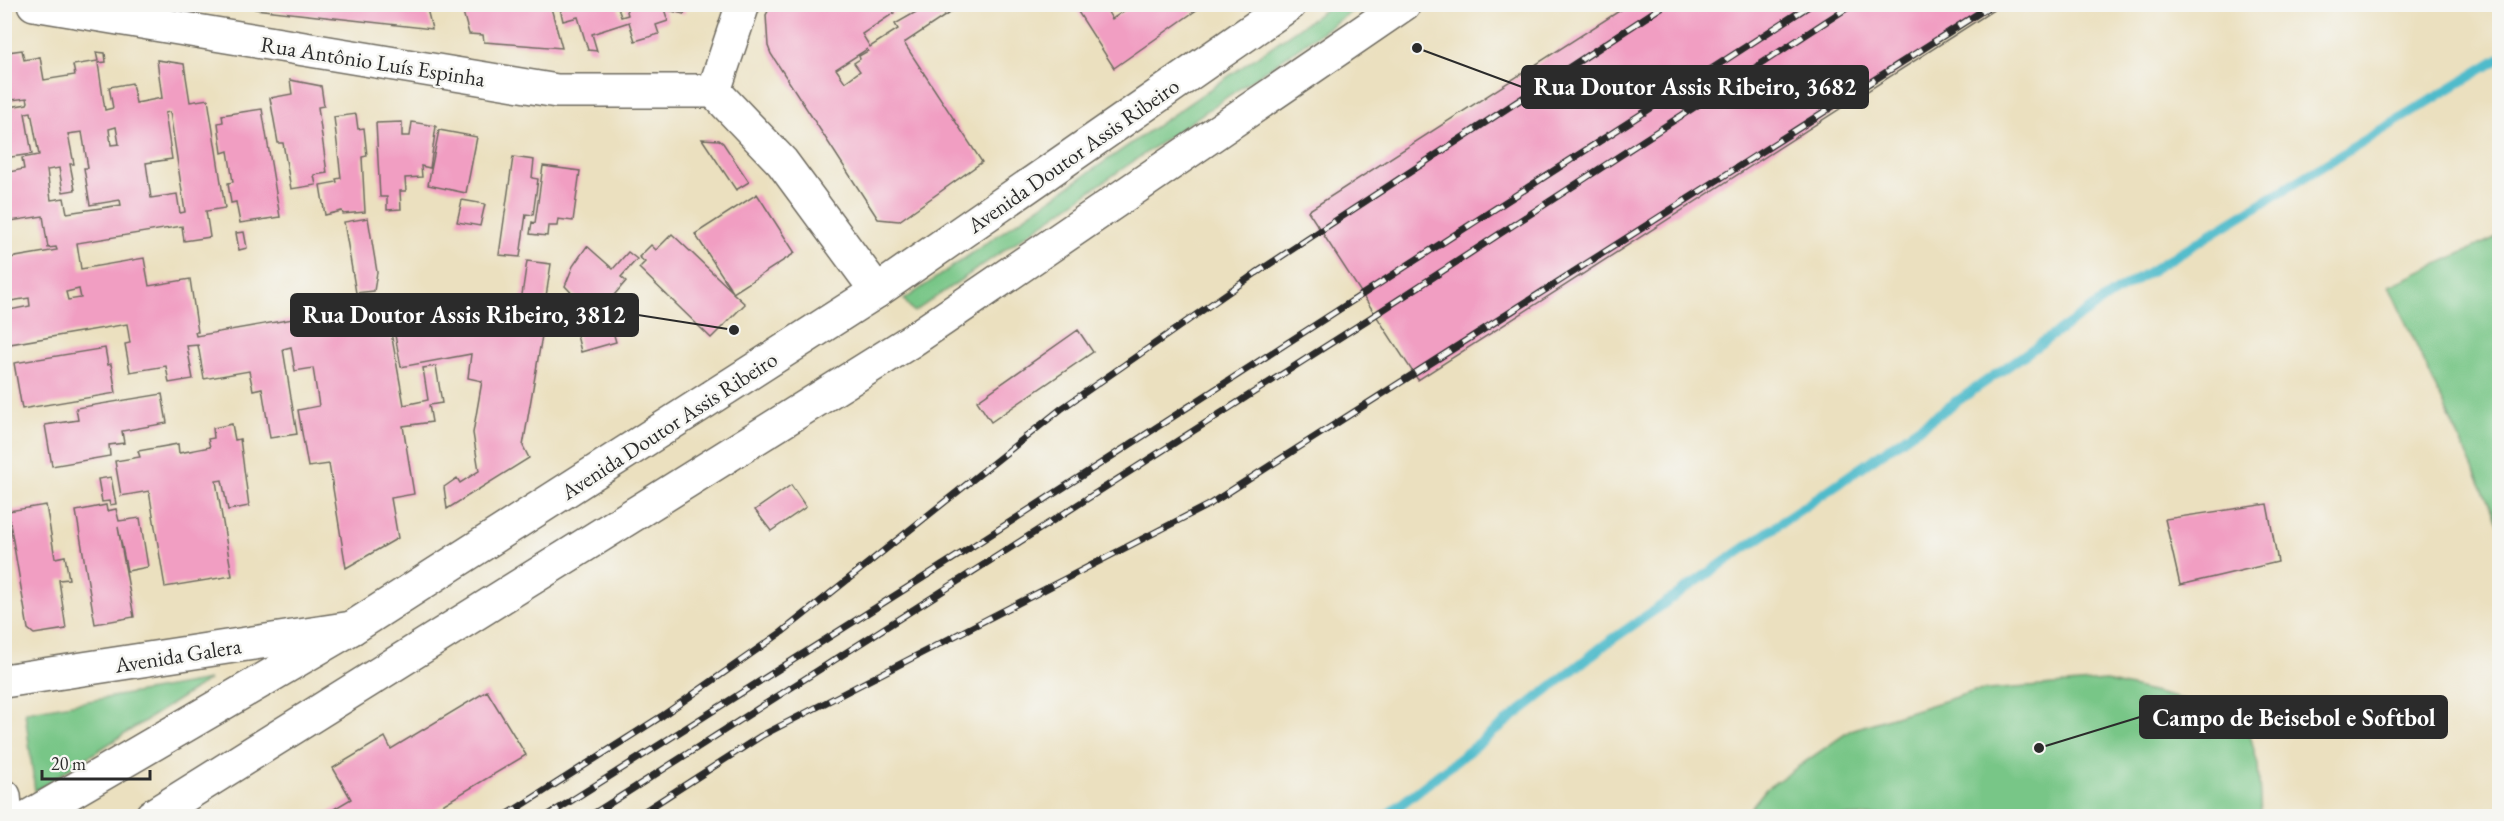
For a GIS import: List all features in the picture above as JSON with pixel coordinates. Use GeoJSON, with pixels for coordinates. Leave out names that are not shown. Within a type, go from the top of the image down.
{"type":"FeatureCollection","features":[{"type":"Feature","properties":{"kind":"main road","name":"Rua Antônio Luís Espinha"},"geometry":{"type":"LineString","coordinates":[[34,4],[557,91],[714,91]]}},
{"type":"Feature","properties":{"kind":"main road"},"geometry":{"type":"LineString","coordinates":[[743,4],[714,91],[782,162],[877,291]]}},
{"type":"Feature","properties":{"kind":"main road","name":"Avenida Doutor Assis Ribeiro"},"geometry":{"type":"LineString","coordinates":[[30,816],[352,628],[877,291],[1290,4]]}},
{"type":"Feature","properties":{"kind":"main road"},"geometry":{"type":"LineString","coordinates":[[152,816],[911,341],[1404,4]]}},
{"type":"Feature","properties":{"kind":"main road","name":"Avenida Galera"},"geometry":{"type":"LineString","coordinates":[[4,681],[352,628]]}},
{"type":"Feature","properties":{"kind":"main road"},"geometry":{"type":"LineString","coordinates":[[4,796],[6,816]]}},
{"type":"Feature","properties":{"kind":"green space"},"geometry":{"type":"Polygon","coordinates":[[[1332,5],[1361,5],[914,312],[904,300],[1332,5]]]}},
{"type":"Feature","properties":{"kind":"green space"},"geometry":{"type":"Polygon","coordinates":[[[2499,236],[2499,525],[2389,286],[2499,236]]]}},
{"type":"Feature","properties":{"kind":"green space"},"geometry":{"type":"Polygon","coordinates":[[[209,680],[35,791],[25,712],[209,680]]]}},
{"type":"Feature","properties":{"kind":"green space"},"geometry":{"type":"Polygon","coordinates":[[[2106,681],[2214,707],[2249,731],[2258,765],[2261,816],[1744,816],[1766,789],[1851,730],[1975,691],[2106,681]]]}},
{"type":"Feature","properties":{"kind":"building"},"geometry":{"type":"Polygon","coordinates":[[[451,4],[550,4],[562,48],[484,42],[483,35],[469,34],[463,12],[453,14],[451,4]]]}},
{"type":"Feature","properties":{"kind":"building"},"geometry":{"type":"Polygon","coordinates":[[[559,4],[617,4],[621,17],[628,15],[625,4],[688,4],[684,14],[664,9],[668,21],[656,25],[659,34],[635,41],[629,22],[592,34],[597,51],[588,50],[578,17],[563,21],[559,4]]]}},
{"type":"Feature","properties":{"kind":"building"},"geometry":{"type":"Polygon","coordinates":[[[772,4],[901,4],[893,10],[894,13],[862,34],[870,47],[898,29],[895,24],[930,4],[963,4],[904,43],[982,162],[899,221],[878,219],[771,54],[768,46],[766,15],[772,4]],[[867,49],[836,69],[845,82],[860,71],[854,63],[860,59],[859,56],[868,51],[867,49]]]}},
{"type":"Feature","properties":{"kind":"building"},"geometry":{"type":"Polygon","coordinates":[[[1073,4],[1120,4],[1108,12],[1112,19],[1134,4],[1205,4],[1114,68],[1073,4]]]}},
{"type":"Feature","properties":{"kind":"building"},"geometry":{"type":"Polygon","coordinates":[[[1630,4],[2003,4],[1418,380],[1308,211],[1630,4]]]}},
{"type":"Feature","properties":{"kind":"building"},"geometry":{"type":"Polygon","coordinates":[[[255,5],[426,5],[432,29],[255,9],[255,5]]]}},
{"type":"Feature","properties":{"kind":"building"},"geometry":{"type":"Polygon","coordinates":[[[22,50],[24,60],[40,57],[44,80],[75,75],[73,65],[98,61],[96,52],[105,53],[106,62],[98,63],[105,110],[113,108],[109,87],[132,83],[136,103],[162,98],[157,60],[184,64],[190,102],[208,99],[225,208],[206,211],[210,237],[184,241],[182,226],[77,243],[81,269],[144,258],[149,286],[190,279],[198,332],[195,332],[196,336],[379,304],[382,322],[389,321],[404,405],[428,400],[423,368],[436,366],[442,403],[429,405],[432,422],[403,426],[414,494],[391,498],[398,538],[346,568],[329,464],[308,467],[298,410],[319,406],[313,368],[295,371],[291,347],[283,349],[297,434],[270,438],[262,388],[253,390],[249,371],[204,379],[198,345],[187,346],[193,379],[169,383],[166,366],[130,372],[125,344],[130,343],[127,324],[4,345],[4,311],[30,306],[29,298],[4,302],[4,259],[57,250],[56,247],[48,248],[43,216],[4,222],[4,173],[24,169],[22,158],[39,155],[31,112],[25,113],[32,154],[4,158],[4,108],[28,102],[27,98],[4,101],[4,61],[9,60],[8,52],[22,50]],[[170,112],[165,113],[172,159],[146,163],[151,198],[177,194],[180,213],[185,212],[170,112]],[[116,127],[109,129],[111,145],[119,144],[116,127]],[[82,132],[68,134],[74,164],[70,164],[75,190],[63,192],[59,168],[47,170],[51,200],[64,198],[67,213],[121,205],[120,200],[90,205],[84,168],[88,168],[82,132]],[[79,289],[66,292],[68,300],[81,298],[79,289]]]}},
{"type":"Feature","properties":{"kind":"building"},"geometry":{"type":"Polygon","coordinates":[[[290,80],[321,86],[324,106],[318,107],[327,173],[314,175],[316,185],[291,189],[283,143],[278,143],[270,98],[292,94],[290,80]]]}},
{"type":"Feature","properties":{"kind":"building"},"geometry":{"type":"Polygon","coordinates":[[[262,109],[280,217],[240,223],[236,202],[231,203],[228,183],[233,182],[228,151],[222,153],[218,123],[223,122],[222,115],[262,109]]]}},
{"type":"Feature","properties":{"kind":"building"},"geometry":{"type":"Polygon","coordinates":[[[356,114],[358,129],[364,128],[367,156],[362,157],[365,212],[343,214],[342,211],[325,215],[320,185],[337,182],[336,179],[341,178],[334,117],[356,114]]]}},
{"type":"Feature","properties":{"kind":"building"},"geometry":{"type":"Polygon","coordinates":[[[402,122],[402,136],[410,136],[412,122],[436,126],[430,168],[421,166],[422,177],[405,178],[406,191],[400,191],[401,209],[387,210],[387,197],[380,197],[376,123],[402,122]]]}},
{"type":"Feature","properties":{"kind":"building"},"geometry":{"type":"Polygon","coordinates":[[[439,130],[477,137],[466,193],[428,185],[439,130]]]}},
{"type":"Feature","properties":{"kind":"building"},"geometry":{"type":"Polygon","coordinates":[[[702,139],[719,140],[723,143],[749,182],[736,190],[702,139]]]}},
{"type":"Feature","properties":{"kind":"building"},"geometry":{"type":"Polygon","coordinates":[[[513,157],[534,160],[532,178],[538,179],[533,215],[526,214],[520,257],[499,255],[513,157]]]}},
{"type":"Feature","properties":{"kind":"building"},"geometry":{"type":"Polygon","coordinates":[[[543,166],[580,171],[573,221],[558,219],[557,226],[548,226],[547,236],[530,234],[532,222],[535,223],[543,166]]]}},
{"type":"Feature","properties":{"kind":"building"},"geometry":{"type":"Polygon","coordinates":[[[757,194],[795,253],[733,293],[745,304],[711,338],[639,268],[645,262],[639,257],[651,245],[656,250],[672,234],[733,292],[695,234],[757,194]]]}},
{"type":"Feature","properties":{"kind":"building"},"geometry":{"type":"Polygon","coordinates":[[[462,200],[485,204],[480,226],[457,222],[462,200]]]}},
{"type":"Feature","properties":{"kind":"building"},"geometry":{"type":"Polygon","coordinates":[[[368,218],[377,272],[374,291],[356,293],[344,222],[368,218]]]}},
{"type":"Feature","properties":{"kind":"building"},"geometry":{"type":"Polygon","coordinates":[[[244,232],[247,248],[239,250],[236,233],[244,232]]]}},
{"type":"Feature","properties":{"kind":"building"},"geometry":{"type":"Polygon","coordinates":[[[587,246],[613,269],[628,252],[637,259],[621,277],[626,281],[609,301],[606,299],[604,301],[616,342],[581,352],[574,322],[545,318],[523,446],[529,458],[447,509],[444,487],[457,478],[460,483],[479,471],[473,433],[482,381],[468,378],[471,354],[401,367],[390,309],[394,308],[393,302],[411,299],[447,305],[449,318],[486,313],[487,310],[519,315],[527,261],[551,264],[545,303],[573,309],[584,306],[565,286],[573,266],[587,246]]]}},
{"type":"Feature","properties":{"kind":"building"},"geometry":{"type":"Polygon","coordinates":[[[1078,330],[1093,352],[991,422],[977,401],[1078,330]]]}},
{"type":"Feature","properties":{"kind":"building"},"geometry":{"type":"Polygon","coordinates":[[[105,348],[108,365],[111,364],[116,393],[22,409],[14,363],[105,348]]]}},
{"type":"Feature","properties":{"kind":"building"},"geometry":{"type":"Polygon","coordinates":[[[162,394],[167,423],[122,431],[124,443],[109,445],[110,456],[52,466],[45,425],[78,420],[76,408],[162,394]]]}},
{"type":"Feature","properties":{"kind":"building"},"geometry":{"type":"Polygon","coordinates":[[[232,424],[235,440],[240,439],[249,506],[228,510],[222,480],[216,481],[232,576],[165,587],[149,491],[121,496],[115,461],[140,457],[138,451],[178,444],[179,453],[210,447],[208,439],[214,438],[213,428],[232,424]]]}},
{"type":"Feature","properties":{"kind":"building"},"geometry":{"type":"Polygon","coordinates":[[[111,477],[116,504],[110,505],[109,501],[102,502],[98,479],[111,477]]]}},
{"type":"Feature","properties":{"kind":"building"},"geometry":{"type":"Polygon","coordinates":[[[791,485],[806,507],[771,531],[755,510],[791,485]]]}},
{"type":"Feature","properties":{"kind":"building"},"geometry":{"type":"Polygon","coordinates":[[[2267,504],[2278,562],[2180,585],[2165,519],[2267,504]]]}},
{"type":"Feature","properties":{"kind":"building"},"geometry":{"type":"Polygon","coordinates":[[[46,505],[55,558],[65,556],[69,579],[59,580],[66,629],[34,634],[28,629],[8,511],[46,505]]]}},
{"type":"Feature","properties":{"kind":"building"},"geometry":{"type":"Polygon","coordinates":[[[106,505],[107,511],[116,509],[119,521],[140,518],[148,567],[127,571],[118,527],[134,617],[95,624],[76,511],[106,505]]]}},
{"type":"Feature","properties":{"kind":"building"},"geometry":{"type":"Polygon","coordinates":[[[487,691],[526,755],[424,816],[322,816],[351,799],[333,768],[385,737],[391,749],[487,691]]]}},
{"type":"Feature","properties":{"kind":"waterway"},"geometry":{"type":"LineString","coordinates":[[1386,816],[1607,643],[2111,295],[2500,58]]}},
{"type":"Feature","properties":{"kind":"railway"},"geometry":{"type":"LineString","coordinates":[[505,816],[662,716],[782,632],[1061,409],[1256,273],[1666,4]]}},
{"type":"Feature","properties":{"kind":"railway"},"geometry":{"type":"LineString","coordinates":[[547,816],[962,553],[1812,4]]}},
{"type":"Feature","properties":{"kind":"railway"},"geometry":{"type":"LineString","coordinates":[[590,816],[1378,313],[1853,4]]}},
{"type":"Feature","properties":{"kind":"railway"},"geometry":{"type":"LineString","coordinates":[[637,816],[761,736],[1210,504],[1993,4]]}},
{"type":"Feature","properties":{"kind":"place","name":"Rua Doutor Assis Ribeiro, 3682"},"geometry":{"type":"Point","coordinates":[1417,48]}},
{"type":"Feature","properties":{"kind":"place","name":"Rua Doutor Assis Ribeiro, 3812"},"geometry":{"type":"Point","coordinates":[734,330]}},
{"type":"Feature","properties":{"kind":"place","name":"Campo de Beisebol e Softbol"},"geometry":{"type":"Point","coordinates":[2039,748]}}]}
